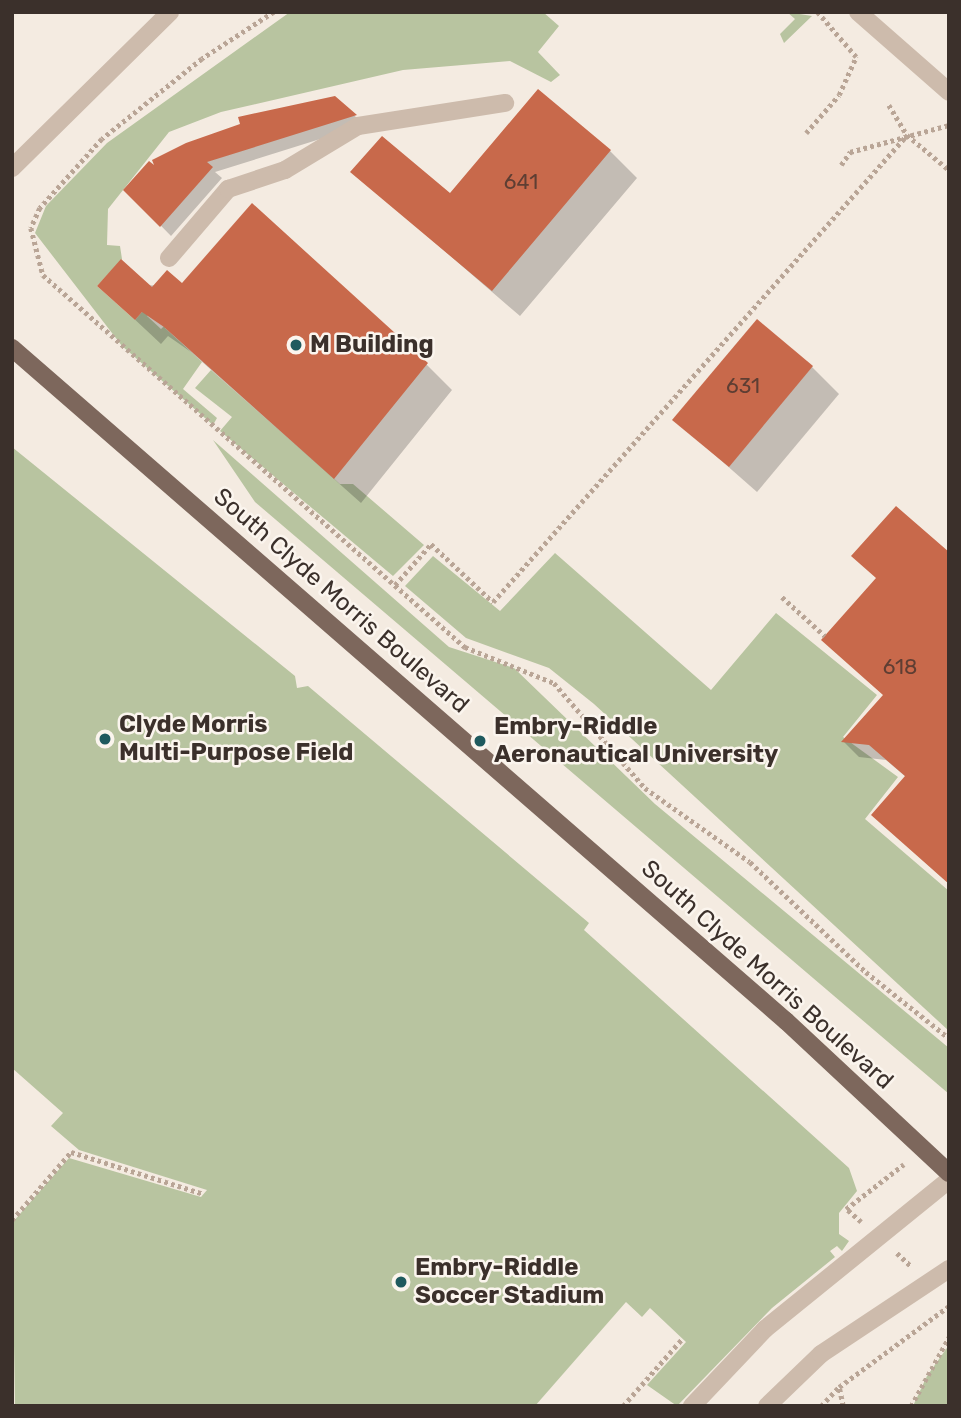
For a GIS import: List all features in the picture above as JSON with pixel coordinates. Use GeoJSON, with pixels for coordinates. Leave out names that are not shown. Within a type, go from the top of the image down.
{"type":"FeatureCollection","features":[{"type":"Feature","properties":{"kind":"main road","name":"South Clyde Morris Boulevard"},"geometry":{"type":"LineString","coordinates":[[12,348],[786,1021],[949,1173]]}},
{"type":"Feature","properties":{"kind":"street"},"geometry":{"type":"LineString","coordinates":[[12,168],[170,12]]}},
{"type":"Feature","properties":{"kind":"street"},"geometry":{"type":"LineString","coordinates":[[858,12],[949,92]]}},
{"type":"Feature","properties":{"kind":"street"},"geometry":{"type":"LineString","coordinates":[[169,258],[228,188],[285,170],[358,126],[505,103]]}},
{"type":"Feature","properties":{"kind":"street"},"geometry":{"type":"LineString","coordinates":[[692,1406],[765,1329],[949,1180]]}},
{"type":"Feature","properties":{"kind":"street"},"geometry":{"type":"LineString","coordinates":[[767,1406],[821,1354],[949,1269]]}},
{"type":"Feature","properties":{"kind":"path"},"geometry":{"type":"LineString","coordinates":[[274,12],[202,59],[102,139],[40,208],[31,229],[33,257],[66,302],[465,647],[555,683],[645,788],[750,862],[866,972],[949,1038]]}},
{"type":"Feature","properties":{"kind":"path"},"geometry":{"type":"LineString","coordinates":[[806,133],[839,95],[856,57],[817,12]]}},
{"type":"Feature","properties":{"kind":"path"},"geometry":{"type":"LineString","coordinates":[[889,105],[907,135],[949,170]]}},
{"type":"Feature","properties":{"kind":"path"},"geometry":{"type":"LineString","coordinates":[[841,165],[850,152],[949,125]]}},
{"type":"Feature","properties":{"kind":"path"},"geometry":{"type":"LineString","coordinates":[[395,585],[431,544],[494,602],[907,135]]}},
{"type":"Feature","properties":{"kind":"path"},"geometry":{"type":"LineString","coordinates":[[782,597],[825,636]]}},
{"type":"Feature","properties":{"kind":"path"},"geometry":{"type":"LineString","coordinates":[[12,1220],[71,1152],[204,1194]]}},
{"type":"Feature","properties":{"kind":"path"},"geometry":{"type":"LineString","coordinates":[[821,1406],[839,1387],[949,1306]]}},
{"type":"Feature","properties":{"kind":"path"},"geometry":{"type":"LineString","coordinates":[[911,1406],[949,1337]]}},
{"type":"Feature","properties":{"kind":"path"},"geometry":{"type":"LineString","coordinates":[[623,1406],[681,1340]]}},
{"type":"Feature","properties":{"kind":"path"},"geometry":{"type":"LineString","coordinates":[[839,1387],[843,1406]]}},
{"type":"Feature","properties":{"kind":"green space"},"geometry":{"type":"Polygon","coordinates":[[[290,12],[543,12],[559,26],[538,52],[560,75],[551,82],[510,61],[403,70],[221,112],[169,132],[108,209],[107,245],[120,246],[122,259],[97,286],[135,320],[159,293],[164,295],[147,316],[161,329],[181,310],[165,328],[202,362],[183,389],[217,418],[213,425],[122,346],[35,233],[46,206],[107,143],[290,12]]]}},
{"type":"Feature","properties":{"kind":"green space"},"geometry":{"type":"Polygon","coordinates":[[[787,12],[812,16],[784,43],[780,34],[795,19],[787,12]]]}},
{"type":"Feature","properties":{"kind":"green space"},"geometry":{"type":"Polygon","coordinates":[[[211,370],[340,484],[353,484],[424,545],[393,576],[220,431],[232,417],[195,388],[211,370]]]}},
{"type":"Feature","properties":{"kind":"green space"},"geometry":{"type":"Polygon","coordinates":[[[213,440],[449,647],[514,668],[655,804],[949,1048],[949,1094],[255,502],[213,440]]]}},
{"type":"Feature","properties":{"kind":"green space"},"geometry":{"type":"Polygon","coordinates":[[[12,447],[295,676],[297,688],[308,686],[589,923],[584,930],[849,1168],[857,1191],[839,1213],[839,1234],[849,1241],[842,1251],[837,1246],[830,1251],[835,1257],[772,1308],[677,1406],[647,1385],[686,1342],[650,1308],[642,1317],[626,1302],[535,1406],[15,1406],[12,1223],[69,1158],[201,1197],[207,1190],[79,1150],[51,1126],[63,1113],[12,1068],[12,447]]]}},
{"type":"Feature","properties":{"kind":"green space"},"geometry":{"type":"Polygon","coordinates":[[[555,553],[711,690],[776,613],[877,695],[843,737],[898,777],[865,819],[949,891],[949,1031],[594,704],[549,668],[466,638],[405,586],[433,556],[500,611],[555,553]]]}},
{"type":"Feature","properties":{"kind":"green space"},"geometry":{"type":"Polygon","coordinates":[[[949,1345],[949,1406],[913,1406],[927,1376],[949,1345]]]}},
{"type":"Feature","properties":{"kind":"building"},"geometry":{"type":"Polygon","coordinates":[[[538,89],[611,150],[492,291],[350,172],[382,136],[450,193],[538,89]]]}},
{"type":"Feature","properties":{"kind":"building"},"geometry":{"type":"Polygon","coordinates":[[[335,96],[357,115],[207,162],[213,167],[160,227],[123,190],[149,161],[154,165],[152,160],[186,143],[240,124],[238,117],[335,96]]]}},
{"type":"Feature","properties":{"kind":"building","name":"M Building"},"geometry":{"type":"Polygon","coordinates":[[[252,203],[428,363],[334,479],[164,327],[142,312],[135,320],[97,286],[121,259],[152,287],[167,270],[182,283],[252,203]]]}},
{"type":"Feature","properties":{"kind":"building"},"geometry":{"type":"Polygon","coordinates":[[[757,319],[813,366],[729,467],[672,420],[757,319]]]}},
{"type":"Feature","properties":{"kind":"building"},"geometry":{"type":"Polygon","coordinates":[[[896,506],[949,552],[949,884],[871,815],[905,776],[869,745],[841,742],[883,695],[821,640],[876,578],[851,556],[896,506]]]}},
{"type":"Feature","properties":{"kind":"place","name":"M Building"},"geometry":{"type":"Point","coordinates":[296,345]}},
{"type":"Feature","properties":{"kind":"place","name":"Clyde Morris Multi-Purpose Field"},"geometry":{"type":"Point","coordinates":[105,739]}},
{"type":"Feature","properties":{"kind":"place","name":"Embry-Riddle Aeronautical University"},"geometry":{"type":"Point","coordinates":[480,741]}},
{"type":"Feature","properties":{"kind":"place","name":"Embry-Riddle Soccer Stadium"},"geometry":{"type":"Point","coordinates":[401,1282]}}]}
